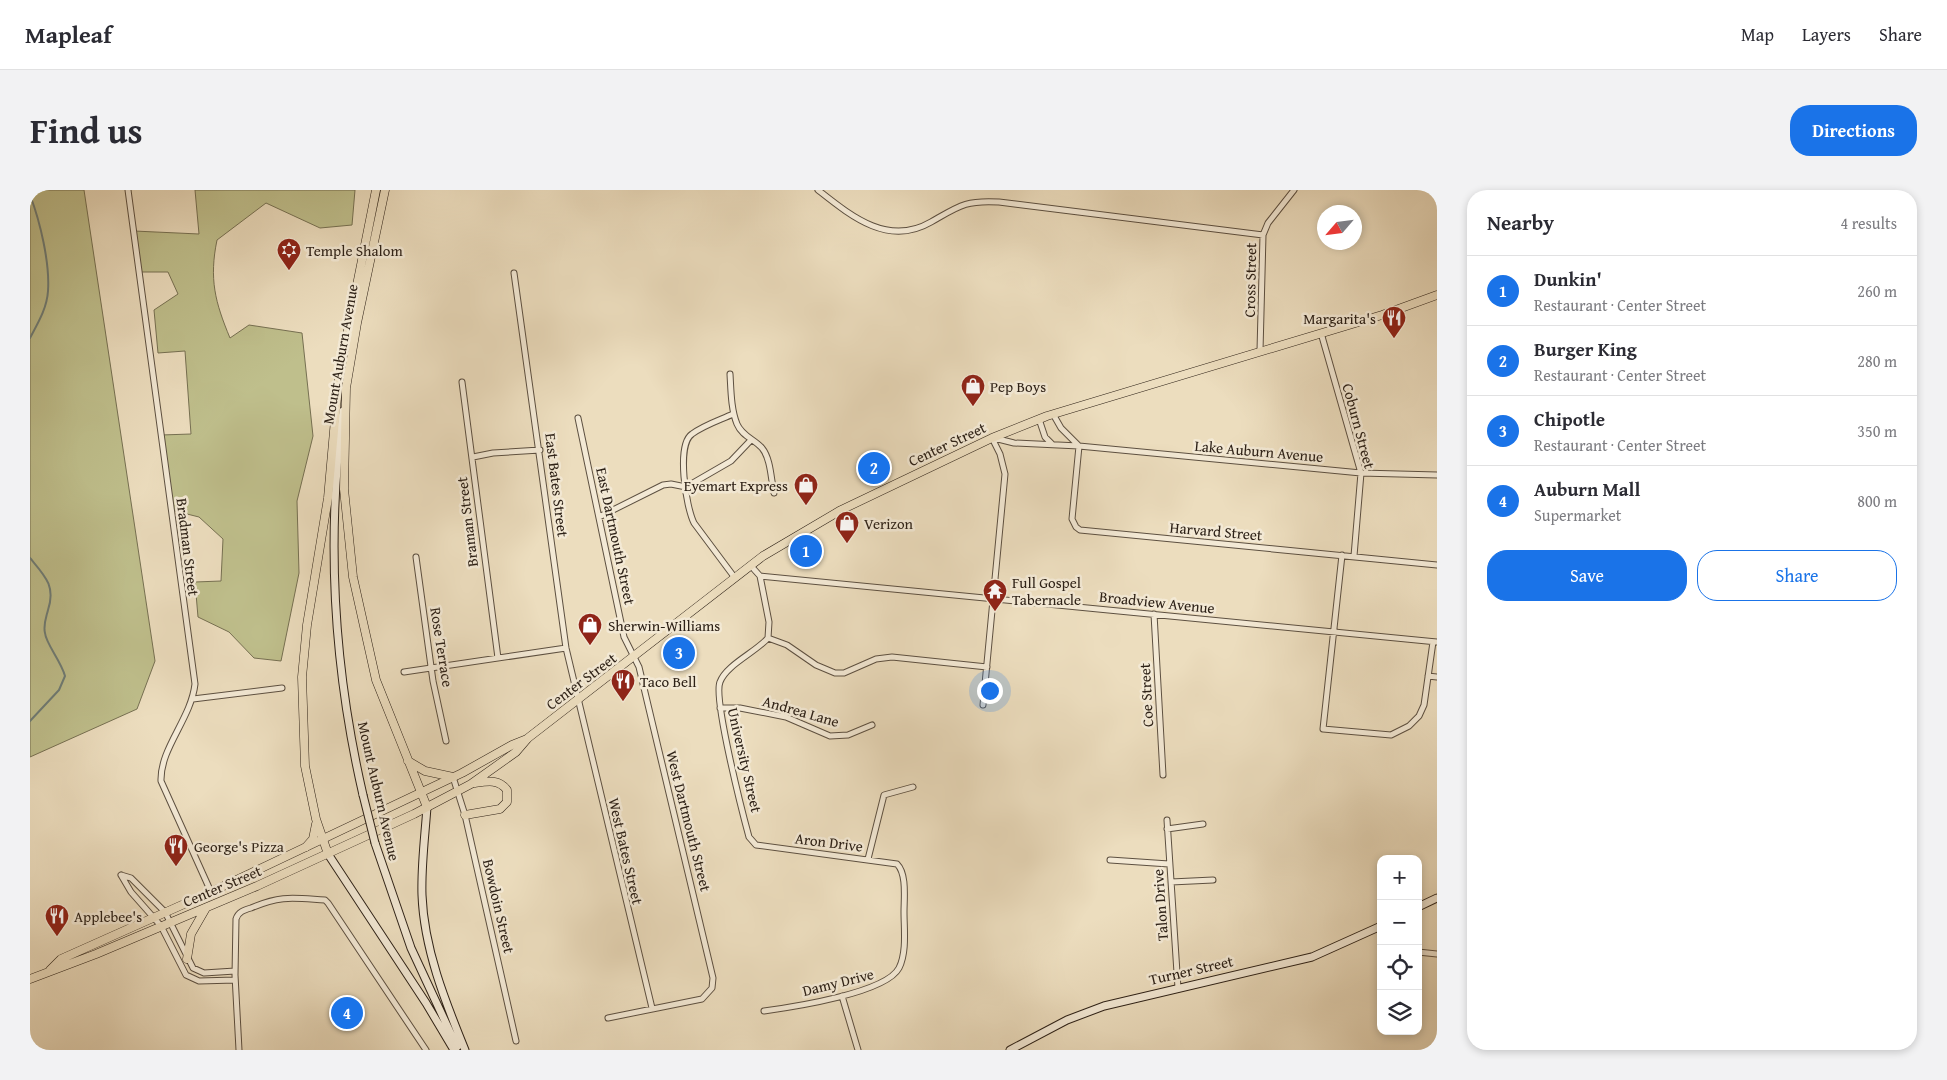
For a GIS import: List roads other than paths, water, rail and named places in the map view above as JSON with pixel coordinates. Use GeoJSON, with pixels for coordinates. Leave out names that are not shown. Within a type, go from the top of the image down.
{"type":"FeatureCollection","features":[{"type":"Feature","properties":{"kind":"main road","name":"Mount Auburn Avenue"},"geometry":{"type":"LineString","coordinates":[[334,524],[330,474],[339,375],[376,190]]}},
{"type":"Feature","properties":{"kind":"main road","name":"Mount Auburn Avenue"},"geometry":{"type":"LineString","coordinates":[[386,190],[353,341],[338,448],[334,524],[334,574],[339,646],[347,717],[375,844],[411,948],[459,1050]]}},
{"type":"Feature","properties":{"kind":"main road","name":"Center Street"},"geometry":{"type":"LineString","coordinates":[[30,979],[74,963],[207,907],[328,854],[458,792],[516,752],[528,738],[763,556],[822,520],[992,438],[1039,419],[1407,307],[1437,295]]}},
{"type":"Feature","properties":{"kind":"main road"},"geometry":{"type":"LineString","coordinates":[[346,388],[344,488],[353,577],[376,680],[427,807],[422,896],[425,922],[436,973],[465,1050]]}},
{"type":"Feature","properties":{"kind":"main road"},"geometry":{"type":"LineString","coordinates":[[330,474],[320,555],[307,625],[302,677],[305,766],[316,819],[328,854],[426,1003],[454,1050]]}},
{"type":"Feature","properties":{"kind":"main road","name":"Center Street"},"geometry":{"type":"LineString","coordinates":[[49,972],[61,959],[211,892],[478,766],[512,744],[528,738]]}},
{"type":"Feature","properties":{"kind":"main road"},"geometry":{"type":"LineString","coordinates":[[408,761],[425,771],[453,777]]}},
{"type":"Feature","properties":{"kind":"main road"},"geometry":{"type":"LineString","coordinates":[[465,815],[500,809],[507,802],[507,790],[500,782],[471,784]]}},
{"type":"Feature","properties":{"kind":"main road"},"geometry":{"type":"LineString","coordinates":[[306,847],[313,839],[316,819]]}},
{"type":"Feature","properties":{"kind":"main road"},"geometry":{"type":"LineString","coordinates":[[1422,905],[1437,898]]}},
{"type":"Feature","properties":{"kind":"main road"},"geometry":{"type":"LineString","coordinates":[[187,959],[191,934],[207,907]]}},
{"type":"Feature","properties":{"kind":"main road","name":"Turner Street"},"geometry":{"type":"LineString","coordinates":[[1010,1050],[1085,1013],[1178,988],[1322,954],[1377,928]]}},
{"type":"Feature","properties":{"kind":"street","name":"Bradman Street"},"geometry":{"type":"LineString","coordinates":[[128,190],[194,684],[193,699],[162,767],[161,781],[211,892]]}},
{"type":"Feature","properties":{"kind":"street"},"geometry":{"type":"LineString","coordinates":[[818,190],[863,223],[886,231],[909,231],[924,226],[950,210],[976,202],[1263,235]]}},
{"type":"Feature","properties":{"kind":"street","name":"Cross Street"},"geometry":{"type":"LineString","coordinates":[[1260,351],[1263,235],[1268,223],[1294,190]]}},
{"type":"Feature","properties":{"kind":"street","name":"East Bates Street"},"geometry":{"type":"LineString","coordinates":[[514,273],[566,648],[579,700]]}},
{"type":"Feature","properties":{"kind":"street","name":"Coburn Street"},"geometry":{"type":"LineString","coordinates":[[1321,333],[1361,473],[1354,556]]}},
{"type":"Feature","properties":{"kind":"street"},"geometry":{"type":"LineString","coordinates":[[730,374],[733,414],[742,432],[763,449],[767,458],[774,493]]}},
{"type":"Feature","properties":{"kind":"street","name":"Braman Street"},"geometry":{"type":"LineString","coordinates":[[462,382],[498,658]]}},
{"type":"Feature","properties":{"kind":"street"},"geometry":{"type":"LineString","coordinates":[[733,414],[691,434],[685,444],[689,512],[694,523],[735,578]]}},
{"type":"Feature","properties":{"kind":"street"},"geometry":{"type":"LineString","coordinates":[[1053,414],[1061,428],[1079,446]]}},
{"type":"Feature","properties":{"kind":"street","name":"East Dartmouth Street"},"geometry":{"type":"LineString","coordinates":[[578,418],[624,637],[633,658]]}},
{"type":"Feature","properties":{"kind":"street"},"geometry":{"type":"LineString","coordinates":[[1039,419],[1046,439],[1056,445]]}},
{"type":"Feature","properties":{"kind":"street"},"geometry":{"type":"LineString","coordinates":[[984,705],[1005,474],[1000,454],[992,438]]}},
{"type":"Feature","properties":{"kind":"street","name":"Lake Auburn Avenue"},"geometry":{"type":"LineString","coordinates":[[992,438],[1014,443],[1079,446],[1361,473],[1437,475]]}},
{"type":"Feature","properties":{"kind":"street"},"geometry":{"type":"LineString","coordinates":[[599,517],[663,486],[670,484],[686,486],[731,461],[751,440]]}},
{"type":"Feature","properties":{"kind":"street","name":"Harvard Street"},"geometry":{"type":"LineString","coordinates":[[1079,446],[1072,519],[1080,530],[1437,564]]}},
{"type":"Feature","properties":{"kind":"street"},"geometry":{"type":"LineString","coordinates":[[473,457],[494,453],[540,450]]}},
{"type":"Feature","properties":{"kind":"street"},"geometry":{"type":"LineString","coordinates":[[1342,555],[1323,729],[1371,734],[1397,734],[1409,726],[1422,711],[1435,642]]}},
{"type":"Feature","properties":{"kind":"street","name":"Rose Terrace"},"geometry":{"type":"LineString","coordinates":[[416,556],[431,668],[446,742]]}},
{"type":"Feature","properties":{"kind":"street"},"geometry":{"type":"LineString","coordinates":[[751,566],[760,576],[769,622],[768,638],[788,645],[816,665],[835,673],[844,673],[870,661],[892,657],[987,667]]}},
{"type":"Feature","properties":{"kind":"street","name":"Broadview Avenue"},"geometry":{"type":"LineString","coordinates":[[760,576],[1435,642]]}},
{"type":"Feature","properties":{"kind":"street","name":"Coe Street"},"geometry":{"type":"LineString","coordinates":[[1154,614],[1163,775]]}},
{"type":"Feature","properties":{"kind":"street","name":"University Street"},"geometry":{"type":"LineString","coordinates":[[754,844],[748,833],[720,708],[718,691],[721,680],[730,669],[768,638]]}},
{"type":"Feature","properties":{"kind":"street"},"geometry":{"type":"LineString","coordinates":[[404,672],[566,648]]}},
{"type":"Feature","properties":{"kind":"street","name":"West Dartmouth Street"},"geometry":{"type":"LineString","coordinates":[[633,658],[639,668],[713,978],[711,991],[702,999],[652,1008]]}},
{"type":"Feature","properties":{"kind":"street"},"geometry":{"type":"LineString","coordinates":[[1428,676],[1437,677]]}},
{"type":"Feature","properties":{"kind":"street"},"geometry":{"type":"LineString","coordinates":[[193,699],[282,688]]}},
{"type":"Feature","properties":{"kind":"street","name":"West Bates Street"},"geometry":{"type":"LineString","coordinates":[[579,700],[636,950],[652,1008]]}},
{"type":"Feature","properties":{"kind":"street","name":"Andrea Lane"},"geometry":{"type":"LineString","coordinates":[[720,708],[740,708],[786,716],[830,736],[848,735],[872,725]]}},
{"type":"Feature","properties":{"kind":"street","name":"Bowdoin Street"},"geometry":{"type":"LineString","coordinates":[[453,777],[465,815],[516,1041]]}},
{"type":"Feature","properties":{"kind":"street"},"geometry":{"type":"LineString","coordinates":[[868,859],[884,795],[913,787]]}},
{"type":"Feature","properties":{"kind":"street","name":"Talon Drive"},"geometry":{"type":"LineString","coordinates":[[1167,820],[1178,988]]}},
{"type":"Feature","properties":{"kind":"street"},"geometry":{"type":"LineString","coordinates":[[1168,829],[1203,824]]}},
{"type":"Feature","properties":{"kind":"street","name":"Aron Drive"},"geometry":{"type":"LineString","coordinates":[[754,844],[887,861],[899,866]]}},
{"type":"Feature","properties":{"kind":"street"},"geometry":{"type":"LineString","coordinates":[[1110,860],[1170,864]]}},
{"type":"Feature","properties":{"kind":"street","name":"Damy Drive"},"geometry":{"type":"LineString","coordinates":[[764,1011],[842,996],[879,985],[888,980],[898,969],[903,952],[902,875],[899,866]]}},
{"type":"Feature","properties":{"kind":"street"},"geometry":{"type":"LineString","coordinates":[[235,971],[200,972],[193,968],[165,912],[131,878],[121,875],[131,892],[161,926],[182,969],[191,979],[206,982],[235,980]]}},
{"type":"Feature","properties":{"kind":"street"},"geometry":{"type":"LineString","coordinates":[[1171,882],[1213,880]]}},
{"type":"Feature","properties":{"kind":"street"},"geometry":{"type":"LineString","coordinates":[[239,1050],[235,980],[238,914],[273,899],[325,900],[334,910],[426,1050]]}},
{"type":"Feature","properties":{"kind":"street"},"geometry":{"type":"LineString","coordinates":[[1422,952],[1437,954]]}},
{"type":"Feature","properties":{"kind":"street"},"geometry":{"type":"LineString","coordinates":[[842,996],[858,1050]]}},
{"type":"Feature","properties":{"kind":"street"},"geometry":{"type":"LineString","coordinates":[[608,1018],[652,1008]]}},
{"type":"Feature","properties":{"kind":"waterway"},"geometry":{"type":"LineString","coordinates":[[30,195],[44,242],[48,280],[46,303],[30,338]]}},
{"type":"Feature","properties":{"kind":"waterway"},"geometry":{"type":"LineString","coordinates":[[30,558],[44,576],[50,588],[50,602],[44,630],[65,676],[59,690],[30,721]]}},
{"type":"Feature","properties":{"kind":"place","name":"Temple Shalom"},"geometry":{"type":"Point","coordinates":[289,271]}},
{"type":"Feature","properties":{"kind":"place","name":"Margarita's"},"geometry":{"type":"Point","coordinates":[1394,339]}},
{"type":"Feature","properties":{"kind":"place","name":"Pep Boys"},"geometry":{"type":"Point","coordinates":[973,407]}},
{"type":"Feature","properties":{"kind":"place","name":"Burger King"},"geometry":{"type":"Point","coordinates":[874,468]}},
{"type":"Feature","properties":{"kind":"place","name":"Eyemart Express"},"geometry":{"type":"Point","coordinates":[806,506]}},
{"type":"Feature","properties":{"kind":"place","name":"Verizon"},"geometry":{"type":"Point","coordinates":[847,544]}},
{"type":"Feature","properties":{"kind":"place","name":"Dunkin'"},"geometry":{"type":"Point","coordinates":[806,551]}},
{"type":"Feature","properties":{"kind":"place","name":"Full Gospel Tabernacle"},"geometry":{"type":"Point","coordinates":[995,612]}},
{"type":"Feature","properties":{"kind":"place","name":"Sherwin-Williams"},"geometry":{"type":"Point","coordinates":[590,646]}},
{"type":"Feature","properties":{"kind":"place","name":"Chipotle"},"geometry":{"type":"Point","coordinates":[679,653]}},
{"type":"Feature","properties":{"kind":"place","name":"Taco Bell"},"geometry":{"type":"Point","coordinates":[623,702]}},
{"type":"Feature","properties":{"kind":"place","name":"George's Pizza"},"geometry":{"type":"Point","coordinates":[176,867]}},
{"type":"Feature","properties":{"kind":"place","name":"Applebee's"},"geometry":{"type":"Point","coordinates":[57,937]}},
{"type":"Feature","properties":{"kind":"place","name":"Auburn Mall"},"geometry":{"type":"Point","coordinates":[347,1013]}}]}
